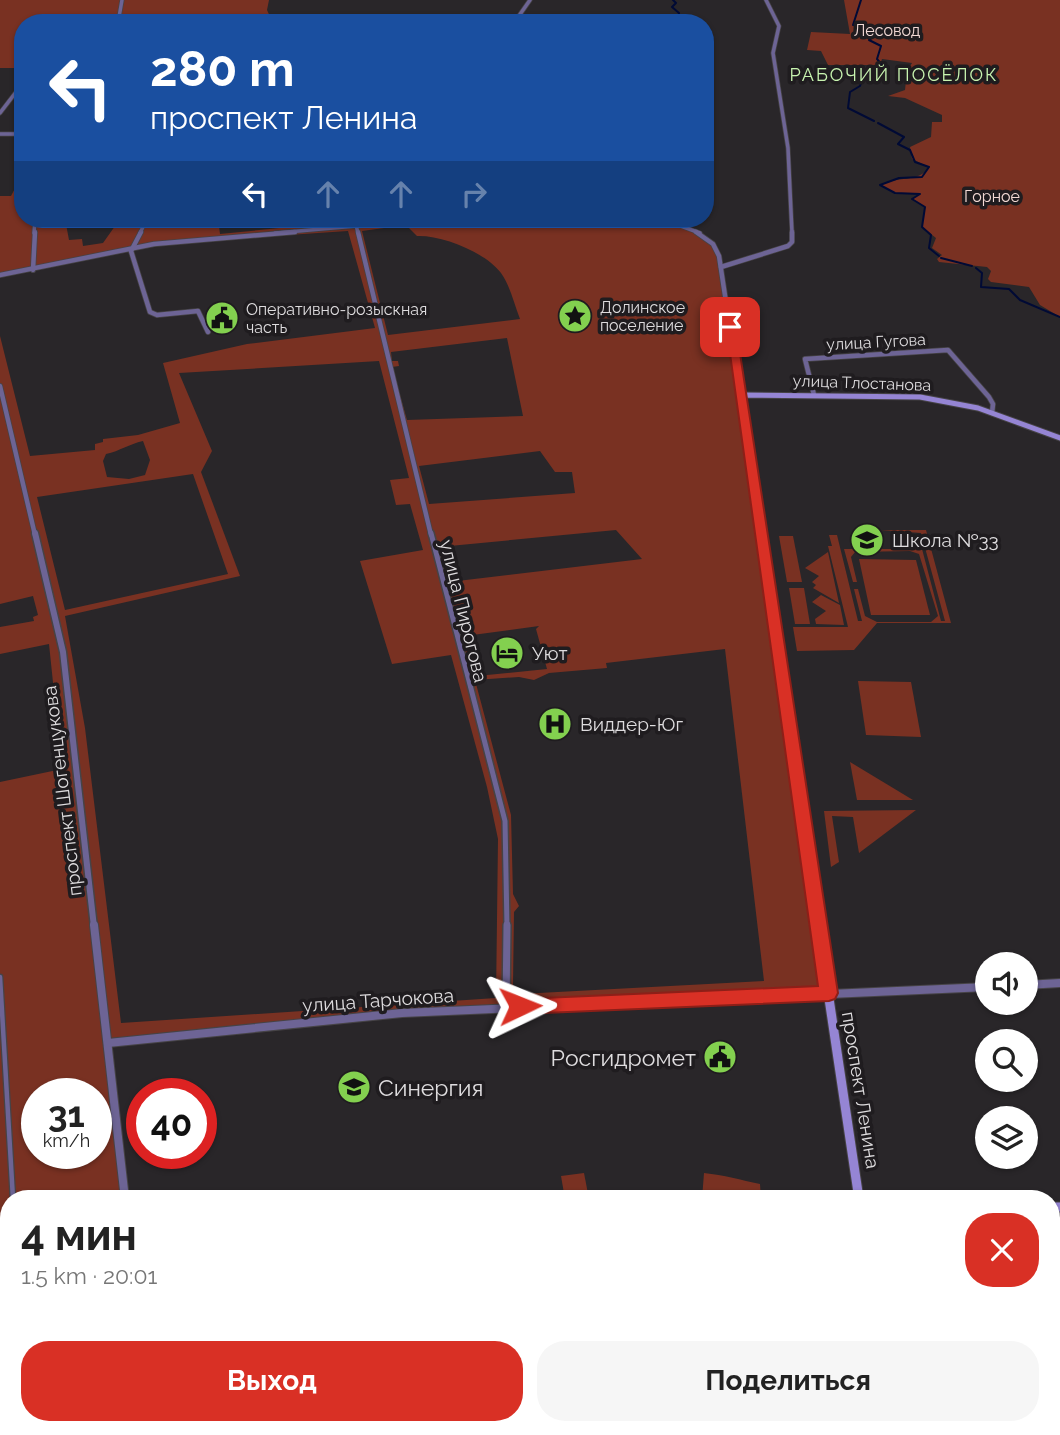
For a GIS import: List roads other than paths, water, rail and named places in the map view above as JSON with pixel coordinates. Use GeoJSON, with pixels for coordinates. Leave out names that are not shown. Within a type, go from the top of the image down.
{"type":"FeatureCollection","features":[{"type":"Feature","properties":{"kind":"main road","name":"улица Тлостанова"},"geometry":{"type":"LineString","coordinates":[[740,395],[919,397],[992,413],[1060,438]]}},
{"type":"Feature","properties":{"kind":"main road","name":"проспект Ленина"},"geometry":{"type":"LineString","coordinates":[[740,395],[858,1190]]}},
{"type":"Feature","properties":{"kind":"street"},"geometry":{"type":"LineString","coordinates":[[720,267],[788,246],[792,242],[793,208],[788,148],[773,53],[779,26],[766,0]]}},
{"type":"Feature","properties":{"kind":"street"},"geometry":{"type":"LineString","coordinates":[[0,113],[14,95]]}},
{"type":"Feature","properties":{"kind":"street"},"geometry":{"type":"LineString","coordinates":[[33,270],[35,228]]}},
{"type":"Feature","properties":{"kind":"street"},"geometry":{"type":"LineString","coordinates":[[142,228],[132,254],[151,313],[198,311],[208,332]]}},
{"type":"Feature","properties":{"kind":"street"},"geometry":{"type":"LineString","coordinates":[[0,275],[133,247],[326,228]]}},
{"type":"Feature","properties":{"kind":"street","name":"улица Пирогова"},"geometry":{"type":"LineString","coordinates":[[357,228],[459,650],[505,821],[508,888],[506,1007]]}},
{"type":"Feature","properties":{"kind":"street","name":"проспект Ленина"},"geometry":{"type":"LineString","coordinates":[[684,228],[711,242],[717,250],[740,395]]}},
{"type":"Feature","properties":{"kind":"street","name":"улица Гугова"},"geometry":{"type":"LineString","coordinates":[[814,395],[805,359],[948,350],[989,397],[993,404],[992,413]]}},
{"type":"Feature","properties":{"kind":"street","name":"проспект Шогенцукова"},"geometry":{"type":"LineString","coordinates":[[0,386],[63,652],[124,1190]]}},
{"type":"Feature","properties":{"kind":"street"},"geometry":{"type":"LineString","coordinates":[[0,976],[2,1050],[12,1190]]}},
{"type":"Feature","properties":{"kind":"street"},"geometry":{"type":"LineString","coordinates":[[1038,985],[1060,984]]}},
{"type":"Feature","properties":{"kind":"street","name":"улица Тарчокова"},"geometry":{"type":"LineString","coordinates":[[108,1043],[354,1017],[506,1007],[975,987]]}},
{"type":"Feature","properties":{"kind":"waterway"},"geometry":{"type":"LineString","coordinates":[[673,0],[676,3],[672,7],[679,14]]}},
{"type":"Feature","properties":{"kind":"waterway"},"geometry":{"type":"LineString","coordinates":[[861,0],[853,25],[885,29],[869,40],[881,46],[877,59],[882,65],[864,75],[860,86],[850,92],[848,108],[874,121]]}},
{"type":"Feature","properties":{"kind":"waterway"},"geometry":{"type":"LineString","coordinates":[[878,123],[904,137],[898,144],[910,150],[915,162],[929,167],[922,177],[899,178],[880,185],[895,193],[920,194],[912,199],[925,207],[922,227],[931,235],[929,248],[939,256]]}},
{"type":"Feature","properties":{"kind":"waterway"},"geometry":{"type":"LineString","coordinates":[[941,258],[972,266]]}},
{"type":"Feature","properties":{"kind":"waterway"},"geometry":{"type":"LineString","coordinates":[[976,268],[982,273],[981,287],[1009,289],[1020,300],[1060,317]]}},
{"type":"Feature","properties":{"kind":"place","name":"Долинское поселение"},"geometry":{"type":"Point","coordinates":[575,316]}},
{"type":"Feature","properties":{"kind":"place","name":"Оперативно-розыскная часть"},"geometry":{"type":"Point","coordinates":[222,318]}},
{"type":"Feature","properties":{"kind":"place","name":"Школа №33"},"geometry":{"type":"Point","coordinates":[867,540]}},
{"type":"Feature","properties":{"kind":"place","name":"Уют"},"geometry":{"type":"Point","coordinates":[507,653]}},
{"type":"Feature","properties":{"kind":"place","name":"Виддер-Юг"},"geometry":{"type":"Point","coordinates":[555,724]}},
{"type":"Feature","properties":{"kind":"place","name":"Росгидромет"},"geometry":{"type":"Point","coordinates":[720,1057]}},
{"type":"Feature","properties":{"kind":"place","name":"Синергия"},"geometry":{"type":"Point","coordinates":[354,1087]}},
{"type":"Feature","properties":{"kind":"district","name":"РАБОЧИЙ ПОСЁЛОК"},"geometry":{"type":"Point","coordinates":[894,74]}},
{"type":"Feature","properties":{"kind":"park label","name":"Лесовод"},"geometry":{"type":"Point","coordinates":[887,30]}},
{"type":"Feature","properties":{"kind":"park label","name":"Горное"},"geometry":{"type":"Point","coordinates":[992,196]}}]}
